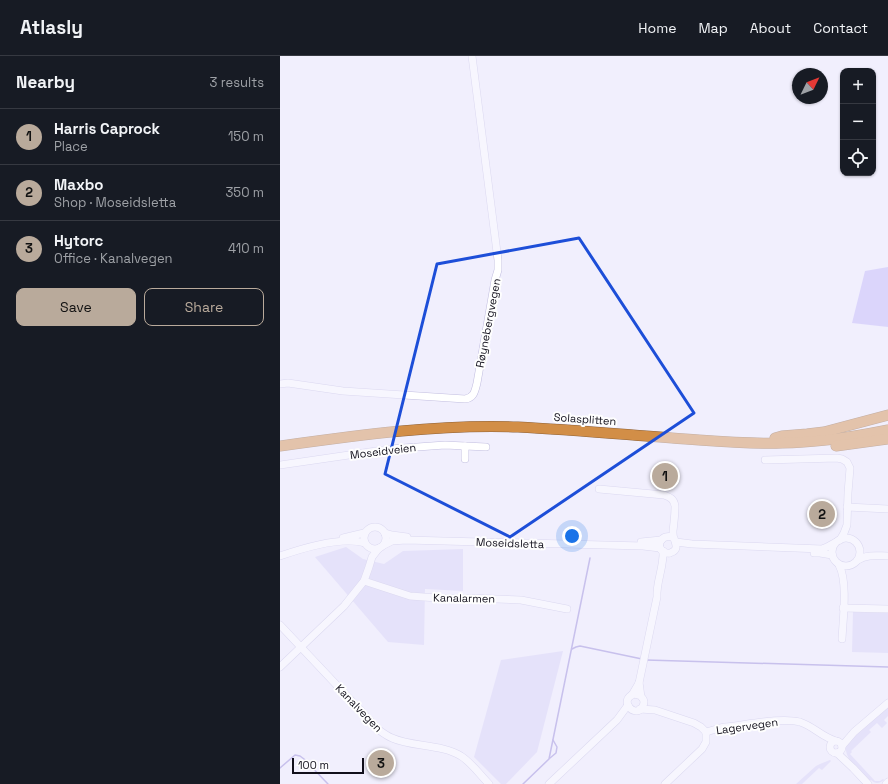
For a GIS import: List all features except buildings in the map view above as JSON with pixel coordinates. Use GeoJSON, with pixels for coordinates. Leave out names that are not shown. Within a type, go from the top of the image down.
{"type":"FeatureCollection","features":[{"type":"Feature","properties":{"kind":"highway"},"geometry":{"type":"LineString","coordinates":[[775,438],[824,432],[888,415]]}},
{"type":"Feature","properties":{"kind":"highway","name":"Solasplitten"},"geometry":{"type":"LineString","coordinates":[[280,441],[399,425],[447,422],[518,422],[725,437],[775,438],[824,435],[858,431],[888,425]]}},
{"type":"Feature","properties":{"kind":"highway","name":"Solasplitten"},"geometry":{"type":"LineString","coordinates":[[280,446],[400,431],[447,427],[487,426],[547,429],[781,444],[824,441],[888,430]]}},
{"type":"Feature","properties":{"kind":"highway"},"geometry":{"type":"LineString","coordinates":[[740,442],[748,445],[797,448],[841,446],[888,439]]}},
{"type":"Feature","properties":{"kind":"street","name":"Røynebergvegen"},"geometry":{"type":"LineString","coordinates":[[280,384],[288,383],[343,391],[465,399],[469,399],[473,395],[477,383],[498,270],[498,260],[472,56]]}},
{"type":"Feature","properties":{"kind":"street","name":"Moseidveien"},"geometry":{"type":"LineString","coordinates":[[280,465],[390,449],[446,445],[486,447]]}},
{"type":"Feature","properties":{"kind":"street"},"geometry":{"type":"LineString","coordinates":[[465,446],[465,458]]}},
{"type":"Feature","properties":{"kind":"street"},"geometry":{"type":"LineString","coordinates":[[765,460],[837,458],[848,462],[850,468],[847,525],[852,540]]}},
{"type":"Feature","properties":{"kind":"street"},"geometry":{"type":"LineString","coordinates":[[599,489],[664,495],[669,497],[674,502],[675,545],[668,560],[660,592],[657,597]]}},
{"type":"Feature","properties":{"kind":"street"},"geometry":{"type":"LineString","coordinates":[[847,507],[888,508]]}},
{"type":"Feature","properties":{"kind":"street"},"geometry":{"type":"LineString","coordinates":[[549,784],[617,720],[628,705],[628,700],[639,683],[657,597],[662,564],[662,544],[669,531],[675,513]]}},
{"type":"Feature","properties":{"kind":"street"},"geometry":{"type":"LineString","coordinates":[[847,525],[844,533],[833,546],[832,556],[836,563],[847,567],[851,566]]}},
{"type":"Feature","properties":{"kind":"street"},"geometry":{"type":"LineString","coordinates":[[280,552],[322,540],[358,535],[374,527],[380,528],[385,533],[386,539],[382,547],[372,557],[364,581],[344,606],[280,667]]}},
{"type":"Feature","properties":{"kind":"street"},"geometry":{"type":"LineString","coordinates":[[364,533],[363,540],[371,557],[370,562]]}},
{"type":"Feature","properties":{"kind":"street","name":"Moseidsletta"},"geometry":{"type":"LineString","coordinates":[[385,533],[406,536],[644,542],[662,544]]}},
{"type":"Feature","properties":{"kind":"street"},"geometry":{"type":"LineString","coordinates":[[662,544],[669,536],[675,545],[692,548],[820,553],[832,556]]}},
{"type":"Feature","properties":{"kind":"street"},"geometry":{"type":"LineString","coordinates":[[662,544],[667,553],[675,545],[692,544],[822,549],[848,538],[856,543],[859,548],[860,552],[858,560]]}},
{"type":"Feature","properties":{"kind":"street","name":"Moseidsletta"},"geometry":{"type":"LineString","coordinates":[[382,547],[392,541],[406,540],[643,546],[662,544]]}},
{"type":"Feature","properties":{"kind":"street"},"geometry":{"type":"LineString","coordinates":[[280,556],[302,549],[343,541],[360,541],[373,550],[382,547]]}},
{"type":"Feature","properties":{"kind":"street"},"geometry":{"type":"LineString","coordinates":[[859,548],[888,553]]}},
{"type":"Feature","properties":{"kind":"street"},"geometry":{"type":"LineString","coordinates":[[844,585],[851,566],[858,560],[863,557],[888,556]]}},
{"type":"Feature","properties":{"kind":"street"},"geometry":{"type":"LineString","coordinates":[[840,565],[844,585],[842,639]]}},
{"type":"Feature","properties":{"kind":"street","name":"Kanalarmen"},"geometry":{"type":"LineString","coordinates":[[364,581],[410,596],[521,600],[567,609]]}},
{"type":"Feature","properties":{"kind":"street"},"geometry":{"type":"LineString","coordinates":[[843,608],[888,609]]}},
{"type":"Feature","properties":{"kind":"street"},"geometry":{"type":"LineString","coordinates":[[280,625],[301,647]]}},
{"type":"Feature","properties":{"kind":"street","name":"Kanalvegen"},"geometry":{"type":"LineString","coordinates":[[301,647],[379,730],[400,741],[443,749],[459,755],[467,761],[489,784]]}},
{"type":"Feature","properties":{"kind":"street"},"geometry":{"type":"LineString","coordinates":[[617,720],[638,710],[643,705],[639,683]]}},
{"type":"Feature","properties":{"kind":"street"},"geometry":{"type":"LineString","coordinates":[[632,695],[637,694],[642,698]]}},
{"type":"Feature","properties":{"kind":"street","name":"Lagervegen"},"geometry":{"type":"LineString","coordinates":[[642,698],[655,710]]}},
{"type":"Feature","properties":{"kind":"street"},"geometry":{"type":"LineString","coordinates":[[839,746],[888,703]]}},
{"type":"Feature","properties":{"kind":"street"},"geometry":{"type":"LineString","coordinates":[[628,705],[631,710],[638,710]]}},
{"type":"Feature","properties":{"kind":"street","name":"Lagervegen"},"geometry":{"type":"LineString","coordinates":[[638,710],[655,710],[694,723],[706,732],[720,728],[784,721],[799,722],[811,727],[839,746],[853,768],[868,784]]}},
{"type":"Feature","properties":{"kind":"street"},"geometry":{"type":"LineString","coordinates":[[665,784],[702,749],[706,742],[706,732]]}},
{"type":"Feature","properties":{"kind":"street","name":"Lagervegen"},"geometry":{"type":"LineString","coordinates":[[818,732],[829,748],[831,743],[839,746]]}},
{"type":"Feature","properties":{"kind":"highlighted area"},"geometry":{"type":"Polygon","coordinates":[[[579,238],[694,413],[510,537],[385,474],[437,264],[579,238]]]}},
{"type":"Feature","properties":{"kind":"shaded area"},"geometry":{"type":"Polygon","coordinates":[[[888,267],[888,327],[852,323],[865,271],[888,267]]]}},
{"type":"Feature","properties":{"kind":"shaded area"},"geometry":{"type":"Polygon","coordinates":[[[346,547],[363,559],[384,564],[403,551],[463,549],[463,591],[425,589],[424,645],[388,642],[315,557],[346,547]]]}},
{"type":"Feature","properties":{"kind":"shaded area"},"geometry":{"type":"Polygon","coordinates":[[[853,612],[888,613],[888,653],[852,652],[853,612]]]}},
{"type":"Feature","properties":{"kind":"shaded area"},"geometry":{"type":"Polygon","coordinates":[[[563,651],[537,752],[506,784],[501,784],[474,757],[501,660],[563,651]]]}},
{"type":"Feature","properties":{"kind":"shaded area"},"geometry":{"type":"Polygon","coordinates":[[[888,706],[888,716],[884,720],[887,723],[882,728],[877,723],[869,730],[871,732],[851,751],[852,752],[850,754],[875,781],[884,780],[876,783],[871,780],[869,781],[854,766],[846,753],[846,747],[850,739],[888,706]]]}},
{"type":"Feature","properties":{"kind":"shaded area"},"geometry":{"type":"Polygon","coordinates":[[[830,760],[831,761],[822,770],[819,768],[802,784],[796,784],[816,766],[830,760]]]}},
{"type":"Feature","properties":{"kind":"waterway"},"geometry":{"type":"LineString","coordinates":[[523,784],[549,759],[590,558]]}},
{"type":"Feature","properties":{"kind":"waterway"},"geometry":{"type":"LineString","coordinates":[[572,649],[580,646],[642,659]]}},
{"type":"Feature","properties":{"kind":"waterway"},"geometry":{"type":"LineString","coordinates":[[646,660],[888,667]]}},
{"type":"Feature","properties":{"kind":"waterway"},"geometry":{"type":"LineString","coordinates":[[550,758],[556,753],[557,747],[553,740]]}},
{"type":"Feature","properties":{"kind":"waterway"},"geometry":{"type":"LineString","coordinates":[[280,768],[295,755],[300,756],[328,784]]}},
{"type":"Feature","properties":{"kind":"place","name":"Harris Caprock"},"geometry":{"type":"Point","coordinates":[665,476]}},
{"type":"Feature","properties":{"kind":"place","name":"Maxbo"},"geometry":{"type":"Point","coordinates":[822,514]}},
{"type":"Feature","properties":{"kind":"place","name":"Hytorc"},"geometry":{"type":"Point","coordinates":[381,763]}}]}
